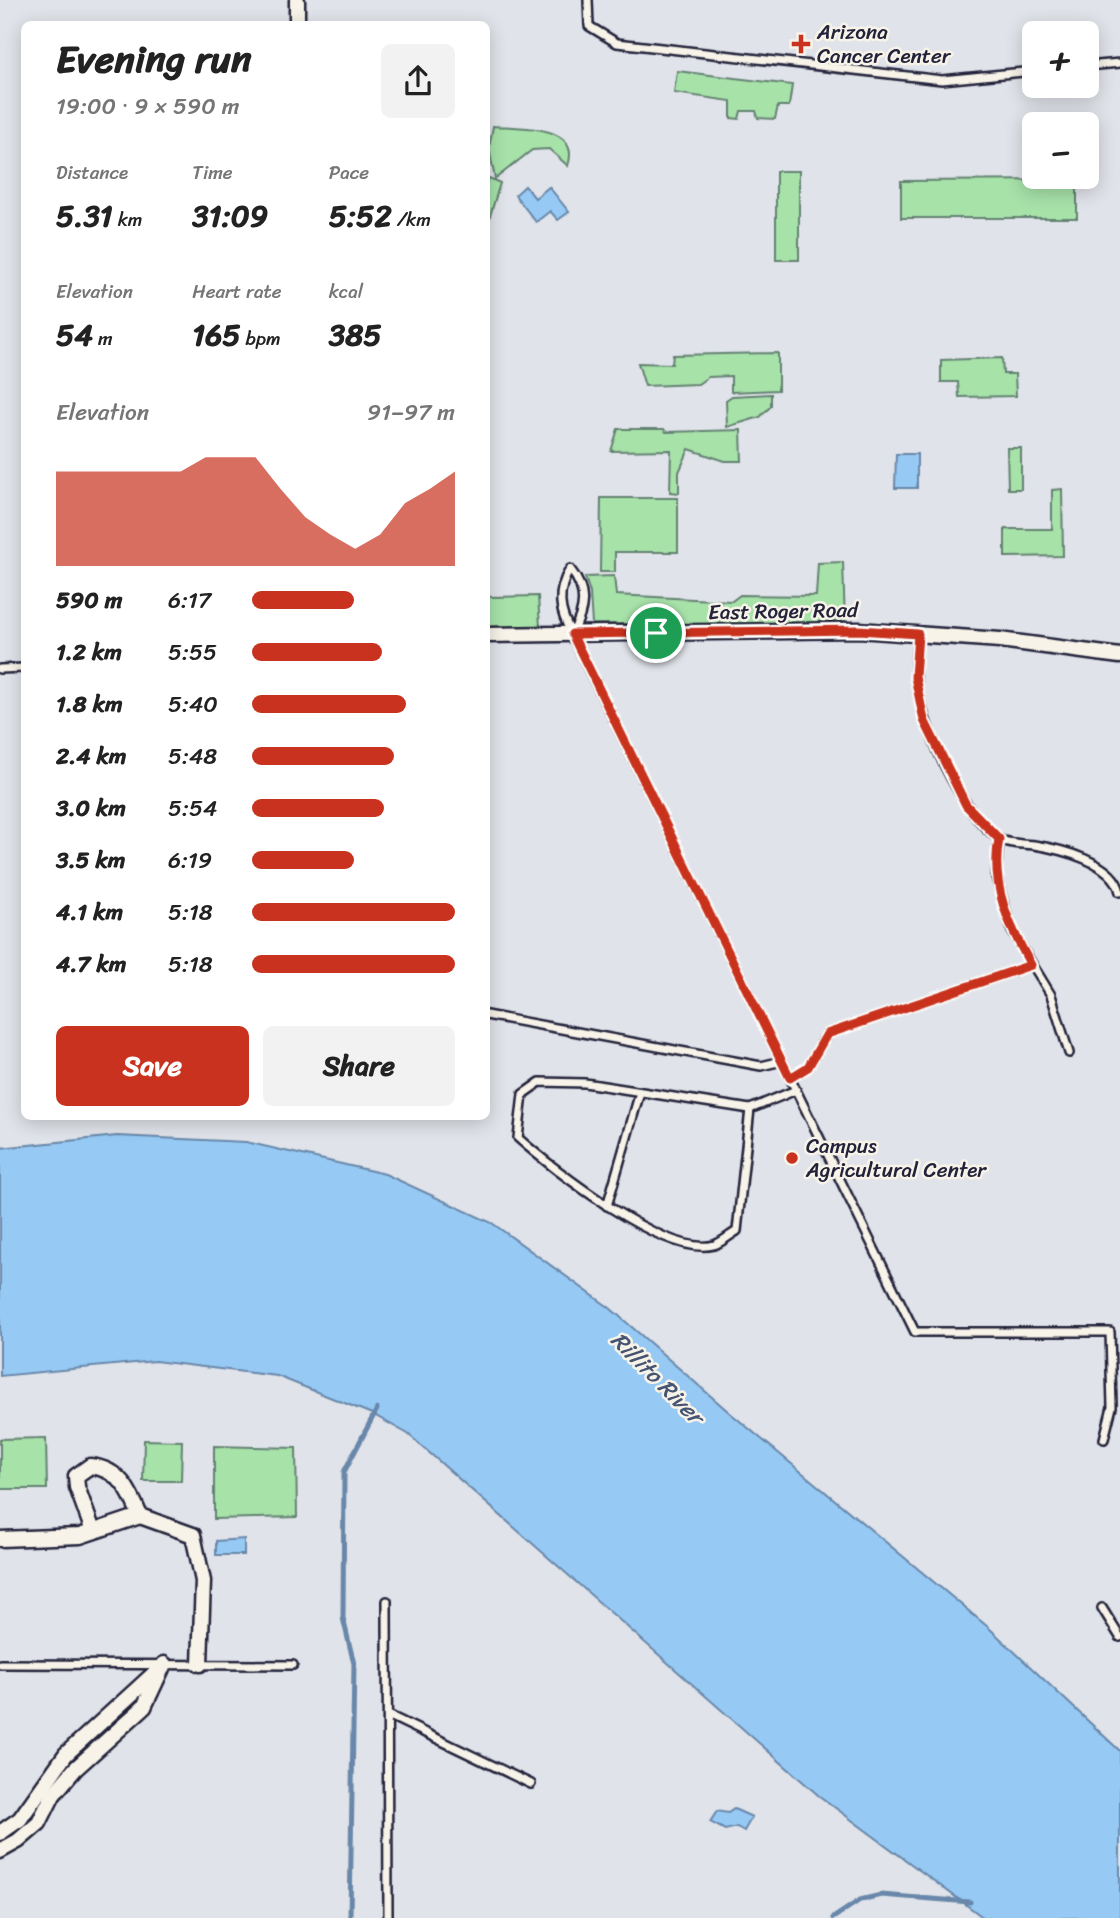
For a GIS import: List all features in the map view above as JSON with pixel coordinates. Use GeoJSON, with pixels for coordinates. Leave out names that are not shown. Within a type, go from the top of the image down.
{"type":"FeatureCollection","features":[{"type":"Feature","properties":{"kind":"street"},"geometry":{"type":"LineString","coordinates":[[297,0],[297,21]]}},
{"type":"Feature","properties":{"kind":"street","name":"East Roger Road"},"geometry":{"type":"LineString","coordinates":[[490,635],[859,630],[1000,640],[1120,656]]}},
{"type":"Feature","properties":{"kind":"street"},"geometry":{"type":"LineString","coordinates":[[93,1531],[77,1487],[76,1476],[82,1469],[90,1466],[110,1471],[120,1479],[140,1516]]}},
{"type":"Feature","properties":{"kind":"street"},"geometry":{"type":"LineString","coordinates":[[0,1539],[80,1536],[140,1516],[193,1535],[202,1581],[200,1664]]}},
{"type":"Feature","properties":{"kind":"street"},"geometry":{"type":"LineString","coordinates":[[0,1833],[20,1819],[66,1754],[164,1664]]}},
{"type":"Feature","properties":{"kind":"street"},"geometry":{"type":"LineString","coordinates":[[0,1851],[40,1823],[53,1795],[93,1751],[144,1707],[164,1664]]}},
{"type":"Feature","properties":{"kind":"lane"},"geometry":{"type":"LineString","coordinates":[[589,0],[589,26],[617,43],[942,80],[1022,72]]}},
{"type":"Feature","properties":{"kind":"lane"},"geometry":{"type":"LineString","coordinates":[[1099,65],[1120,63]]}},
{"type":"Feature","properties":{"kind":"lane"},"geometry":{"type":"LineString","coordinates":[[572,634],[581,617],[582,584],[570,569],[561,584],[561,614],[915,1332],[1111,1332],[1112,1407],[1104,1439]]}},
{"type":"Feature","properties":{"kind":"lane"},"geometry":{"type":"LineString","coordinates":[[918,634],[915,677],[924,720],[966,805],[999,839],[1042,846],[1084,860],[1105,870],[1119,885],[1120,892]]}},
{"type":"Feature","properties":{"kind":"lane"},"geometry":{"type":"LineString","coordinates":[[0,669],[21,668]]}},
{"type":"Feature","properties":{"kind":"lane"},"geometry":{"type":"LineString","coordinates":[[999,839],[996,856],[998,885],[1012,931],[1051,995],[1069,1053]]}},
{"type":"Feature","properties":{"kind":"lane"},"geometry":{"type":"LineString","coordinates":[[790,1078],[808,1067],[827,1034],[1031,965]]}},
{"type":"Feature","properties":{"kind":"lane"},"geometry":{"type":"LineString","coordinates":[[490,1016],[761,1066],[782,1061]]}},
{"type":"Feature","properties":{"kind":"lane"},"geometry":{"type":"LineString","coordinates":[[750,1109],[737,1231],[713,1245],[685,1243],[623,1217],[559,1175],[518,1138],[523,1094],[540,1082],[585,1083],[750,1109],[796,1090]]}},
{"type":"Feature","properties":{"kind":"lane"},"geometry":{"type":"LineString","coordinates":[[607,1206],[640,1092]]}},
{"type":"Feature","properties":{"kind":"lane"},"geometry":{"type":"LineString","coordinates":[[387,1601],[388,1918]]}},
{"type":"Feature","properties":{"kind":"lane"},"geometry":{"type":"LineString","coordinates":[[1102,1608],[1120,1637]]}},
{"type":"Feature","properties":{"kind":"lane"},"geometry":{"type":"LineString","coordinates":[[0,1664],[293,1665]]}},
{"type":"Feature","properties":{"kind":"lane"},"geometry":{"type":"LineString","coordinates":[[388,1715],[531,1784]]}},
{"type":"Feature","properties":{"kind":"lane"},"geometry":{"type":"LineString","coordinates":[[83,1740],[93,1751]]}},
{"type":"Feature","properties":{"kind":"green space"},"geometry":{"type":"Polygon","coordinates":[[[677,71],[792,85],[789,106],[778,106],[775,119],[758,118],[756,111],[741,111],[739,119],[731,118],[731,101],[674,93],[677,71]]]}},
{"type":"Feature","properties":{"kind":"green space"},"geometry":{"type":"Polygon","coordinates":[[[493,126],[545,131],[566,142],[570,152],[568,166],[549,149],[532,150],[495,179],[490,142],[493,126]]]}},
{"type":"Feature","properties":{"kind":"green space"},"geometry":{"type":"Polygon","coordinates":[[[776,171],[799,171],[799,260],[776,260],[776,171]]]}},
{"type":"Feature","properties":{"kind":"green space"},"geometry":{"type":"Polygon","coordinates":[[[490,178],[500,183],[490,216],[490,178]]]}},
{"type":"Feature","properties":{"kind":"green space"},"geometry":{"type":"Polygon","coordinates":[[[1022,180],[1022,189],[1077,189],[1077,218],[901,218],[901,181],[1022,180]]]}},
{"type":"Feature","properties":{"kind":"green space"},"geometry":{"type":"Polygon","coordinates":[[[778,353],[778,390],[731,392],[731,376],[708,377],[698,384],[645,386],[638,363],[672,364],[673,355],[778,353]]]}},
{"type":"Feature","properties":{"kind":"green space"},"geometry":{"type":"Polygon","coordinates":[[[1002,358],[1003,374],[1015,374],[1016,396],[959,397],[958,382],[941,382],[941,360],[1002,358]]]}},
{"type":"Feature","properties":{"kind":"green space"},"geometry":{"type":"Polygon","coordinates":[[[771,394],[771,406],[760,417],[727,427],[726,400],[732,396],[771,394]]]}},
{"type":"Feature","properties":{"kind":"green space"},"geometry":{"type":"Polygon","coordinates":[[[618,429],[664,429],[666,432],[741,430],[742,461],[725,461],[689,449],[679,472],[679,493],[670,492],[671,450],[611,451],[618,429]]]}},
{"type":"Feature","properties":{"kind":"green space"},"geometry":{"type":"Polygon","coordinates":[[[1007,448],[1021,448],[1021,489],[1008,489],[1007,448]]]}},
{"type":"Feature","properties":{"kind":"green space"},"geometry":{"type":"Polygon","coordinates":[[[1062,489],[1063,556],[1005,557],[1005,529],[1052,529],[1052,490],[1062,489]]]}},
{"type":"Feature","properties":{"kind":"green space"},"geometry":{"type":"Polygon","coordinates":[[[601,498],[678,498],[678,552],[615,552],[615,572],[600,572],[601,498]]]}},
{"type":"Feature","properties":{"kind":"green space"},"geometry":{"type":"Polygon","coordinates":[[[843,562],[845,624],[592,624],[590,593],[585,577],[614,576],[616,595],[732,601],[740,595],[816,596],[818,563],[843,562]]]}},
{"type":"Feature","properties":{"kind":"green space"},"geometry":{"type":"Polygon","coordinates":[[[538,596],[540,627],[490,627],[490,597],[538,596]]]}},
{"type":"Feature","properties":{"kind":"green space"},"geometry":{"type":"Polygon","coordinates":[[[46,1438],[47,1489],[0,1489],[0,1439],[46,1438]]]}},
{"type":"Feature","properties":{"kind":"green space"},"geometry":{"type":"Polygon","coordinates":[[[144,1440],[182,1441],[181,1481],[143,1481],[144,1440]]]}},
{"type":"Feature","properties":{"kind":"green space"},"geometry":{"type":"Polygon","coordinates":[[[214,1446],[296,1448],[297,1517],[214,1519],[214,1446]]]}},
{"type":"Feature","properties":{"kind":"water"},"geometry":{"type":"Polygon","coordinates":[[[525,186],[535,198],[549,187],[569,212],[558,220],[550,211],[536,222],[515,195],[525,186]]]}},
{"type":"Feature","properties":{"kind":"water"},"geometry":{"type":"Polygon","coordinates":[[[896,454],[917,454],[917,488],[895,488],[896,454]]]}},
{"type":"Feature","properties":{"kind":"water","name":"Rillito River"},"geometry":{"type":"Polygon","coordinates":[[[117,1136],[246,1142],[385,1174],[492,1223],[610,1308],[729,1412],[988,1627],[1120,1751],[1120,1918],[984,1918],[818,1795],[408,1434],[372,1414],[277,1376],[155,1361],[0,1376],[0,1148],[117,1136]]]}},
{"type":"Feature","properties":{"kind":"water"},"geometry":{"type":"Polygon","coordinates":[[[244,1539],[244,1555],[216,1555],[216,1541],[244,1539]]]}},
{"type":"Feature","properties":{"kind":"water"},"geometry":{"type":"Polygon","coordinates":[[[734,1809],[752,1817],[744,1831],[737,1827],[725,1830],[710,1822],[717,1811],[728,1813],[734,1809]]]}},
{"type":"Feature","properties":{"kind":"waterway"},"geometry":{"type":"LineString","coordinates":[[350,1918],[354,1664],[343,1618],[344,1472],[377,1409]]}},
{"type":"Feature","properties":{"kind":"waterway"},"geometry":{"type":"LineString","coordinates":[[833,1918],[860,1900],[881,1895],[970,1902]]}},
{"type":"Feature","properties":{"kind":"place","name":"Arizona Cancer Center"},"geometry":{"type":"Point","coordinates":[801,44]}},
{"type":"Feature","properties":{"kind":"place","name":"Campus Agricultural Center"},"geometry":{"type":"Point","coordinates":[792,1158]}},
{"type":"Feature","properties":{"kind":"route"},"geometry":{"type":"LineString","coordinates":[[859,630],[918,634],[915,677],[924,720],[966,805],[999,839],[996,856],[998,885],[1012,931],[1031,965],[827,1034],[808,1067],[790,1078],[572,634],[656,633],[859,630]]}}]}
